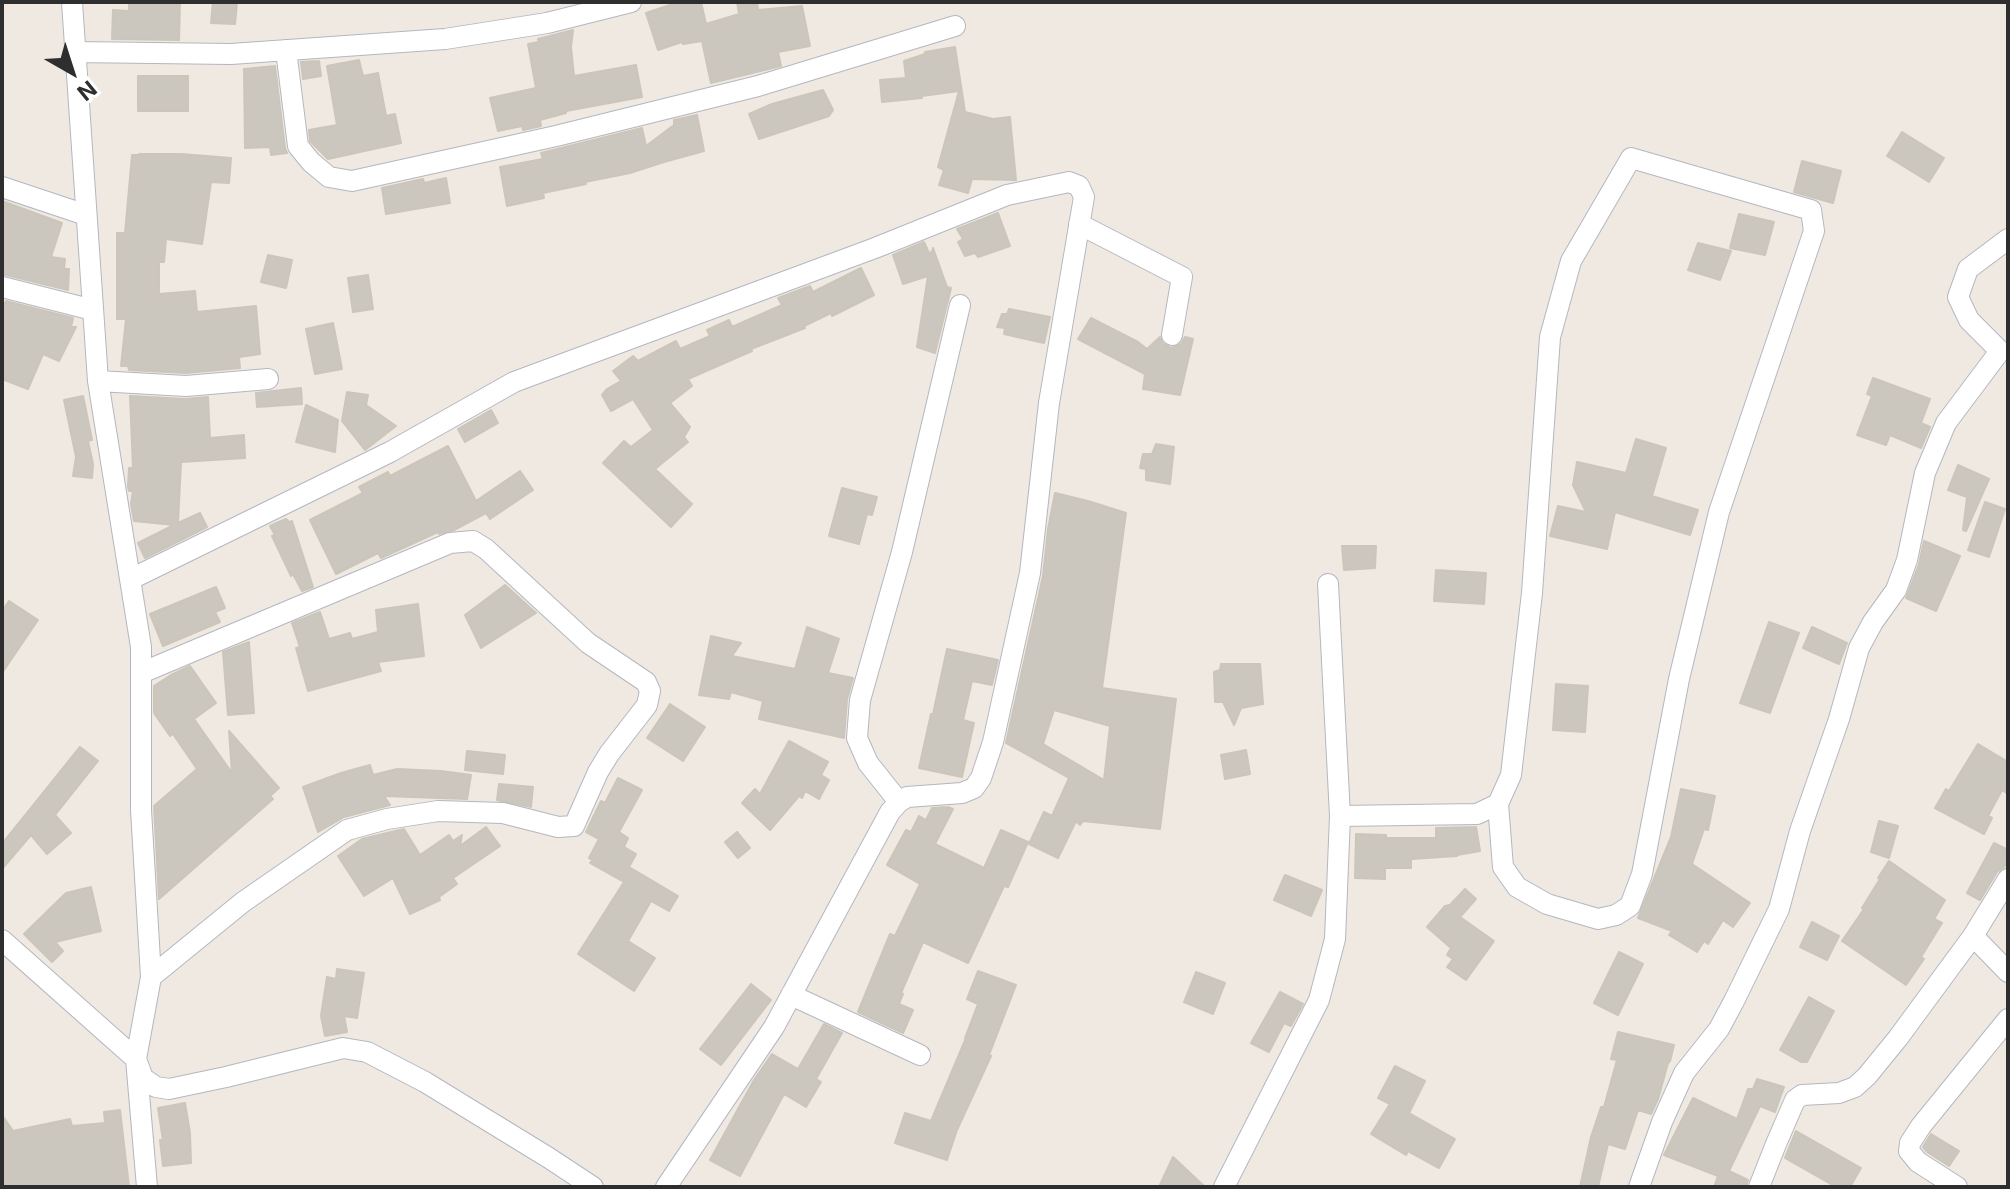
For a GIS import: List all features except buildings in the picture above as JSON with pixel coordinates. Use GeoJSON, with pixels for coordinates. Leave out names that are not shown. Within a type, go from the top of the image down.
{"type":"FeatureCollection","features":[{"type":"Feature","properties":{"kind":"street"},"geometry":{"type":"LineString","coordinates":[[72,2],[98,381],[141,647],[141,810],[151,977],[136,1059],[147,1187]]}},
{"type":"Feature","properties":{"kind":"street"},"geometry":{"type":"LineString","coordinates":[[75,52],[231,54],[445,39],[547,23],[631,2]]}},
{"type":"Feature","properties":{"kind":"street"},"geometry":{"type":"LineString","coordinates":[[286,50],[298,146],[329,177],[352,181],[556,136],[758,86],[955,26]]}},
{"type":"Feature","properties":{"kind":"street"},"geometry":{"type":"LineString","coordinates":[[1340,816],[1477,814],[1498,804],[1511,775],[1532,593],[1550,337],[1571,261],[1631,158],[1811,210],[1814,231],[1719,512],[1679,679],[1642,874],[1630,906],[1616,915],[1598,919],[1547,904],[1517,887],[1503,867],[1498,804]]}},
{"type":"Feature","properties":{"kind":"street"},"geometry":{"type":"LineString","coordinates":[[131,579],[390,452],[514,382],[875,248],[1007,195],[1069,182],[1079,186],[1084,197],[1049,403],[1030,573],[993,742],[981,778],[974,788],[962,793],[907,797],[890,812],[774,1027],[666,1187]]}},
{"type":"Feature","properties":{"kind":"street"},"geometry":{"type":"LineString","coordinates":[[2,187],[86,215]]}},
{"type":"Feature","properties":{"kind":"street"},"geometry":{"type":"LineString","coordinates":[[1079,224],[1182,277],[1172,335]]}},
{"type":"Feature","properties":{"kind":"street"},"geometry":{"type":"LineString","coordinates":[[1639,1187],[1662,1122],[1684,1073],[1719,1029],[1779,909],[1800,831],[1835,731],[1859,648],[1896,590],[1907,560],[1925,473],[1946,423],[2000,351],[1969,320],[1958,297],[1968,269],[2008,239]]}},
{"type":"Feature","properties":{"kind":"street"},"geometry":{"type":"LineString","coordinates":[[2,287],[93,310]]}},
{"type":"Feature","properties":{"kind":"street"},"geometry":{"type":"LineString","coordinates":[[899,802],[868,763],[857,738],[860,700],[902,552],[960,305]]}},
{"type":"Feature","properties":{"kind":"street"},"geometry":{"type":"LineString","coordinates":[[98,381],[186,386],[268,379]]}},
{"type":"Feature","properties":{"kind":"street"},"geometry":{"type":"LineString","coordinates":[[141,673],[450,543],[473,541],[486,549],[588,643],[646,682],[650,691],[647,705],[598,772],[574,826],[558,827],[503,813],[438,811],[387,819],[347,830],[243,902],[151,977]]}},
{"type":"Feature","properties":{"kind":"street"},"geometry":{"type":"LineString","coordinates":[[1224,1187],[1319,1000],[1335,939],[1340,816],[1328,584]]}},
{"type":"Feature","properties":{"kind":"street"},"geometry":{"type":"LineString","coordinates":[[1759,1187],[1795,1100],[1802,1095],[1839,1093],[1855,1087],[1867,1076],[1973,936],[2008,879]]}},
{"type":"Feature","properties":{"kind":"street"},"geometry":{"type":"LineString","coordinates":[[1973,936],[2008,972]]}},
{"type":"Feature","properties":{"kind":"street"},"geometry":{"type":"LineString","coordinates":[[2,940],[136,1059],[143,1078],[156,1087],[169,1089],[343,1048],[367,1052],[437,1090],[593,1187]]}},
{"type":"Feature","properties":{"kind":"street"},"geometry":{"type":"LineString","coordinates":[[791,995],[920,1055]]}},
{"type":"Feature","properties":{"kind":"street"},"geometry":{"type":"LineString","coordinates":[[1957,1187],[1918,1162],[1909,1151],[1910,1143],[2008,1019]]}}]}
